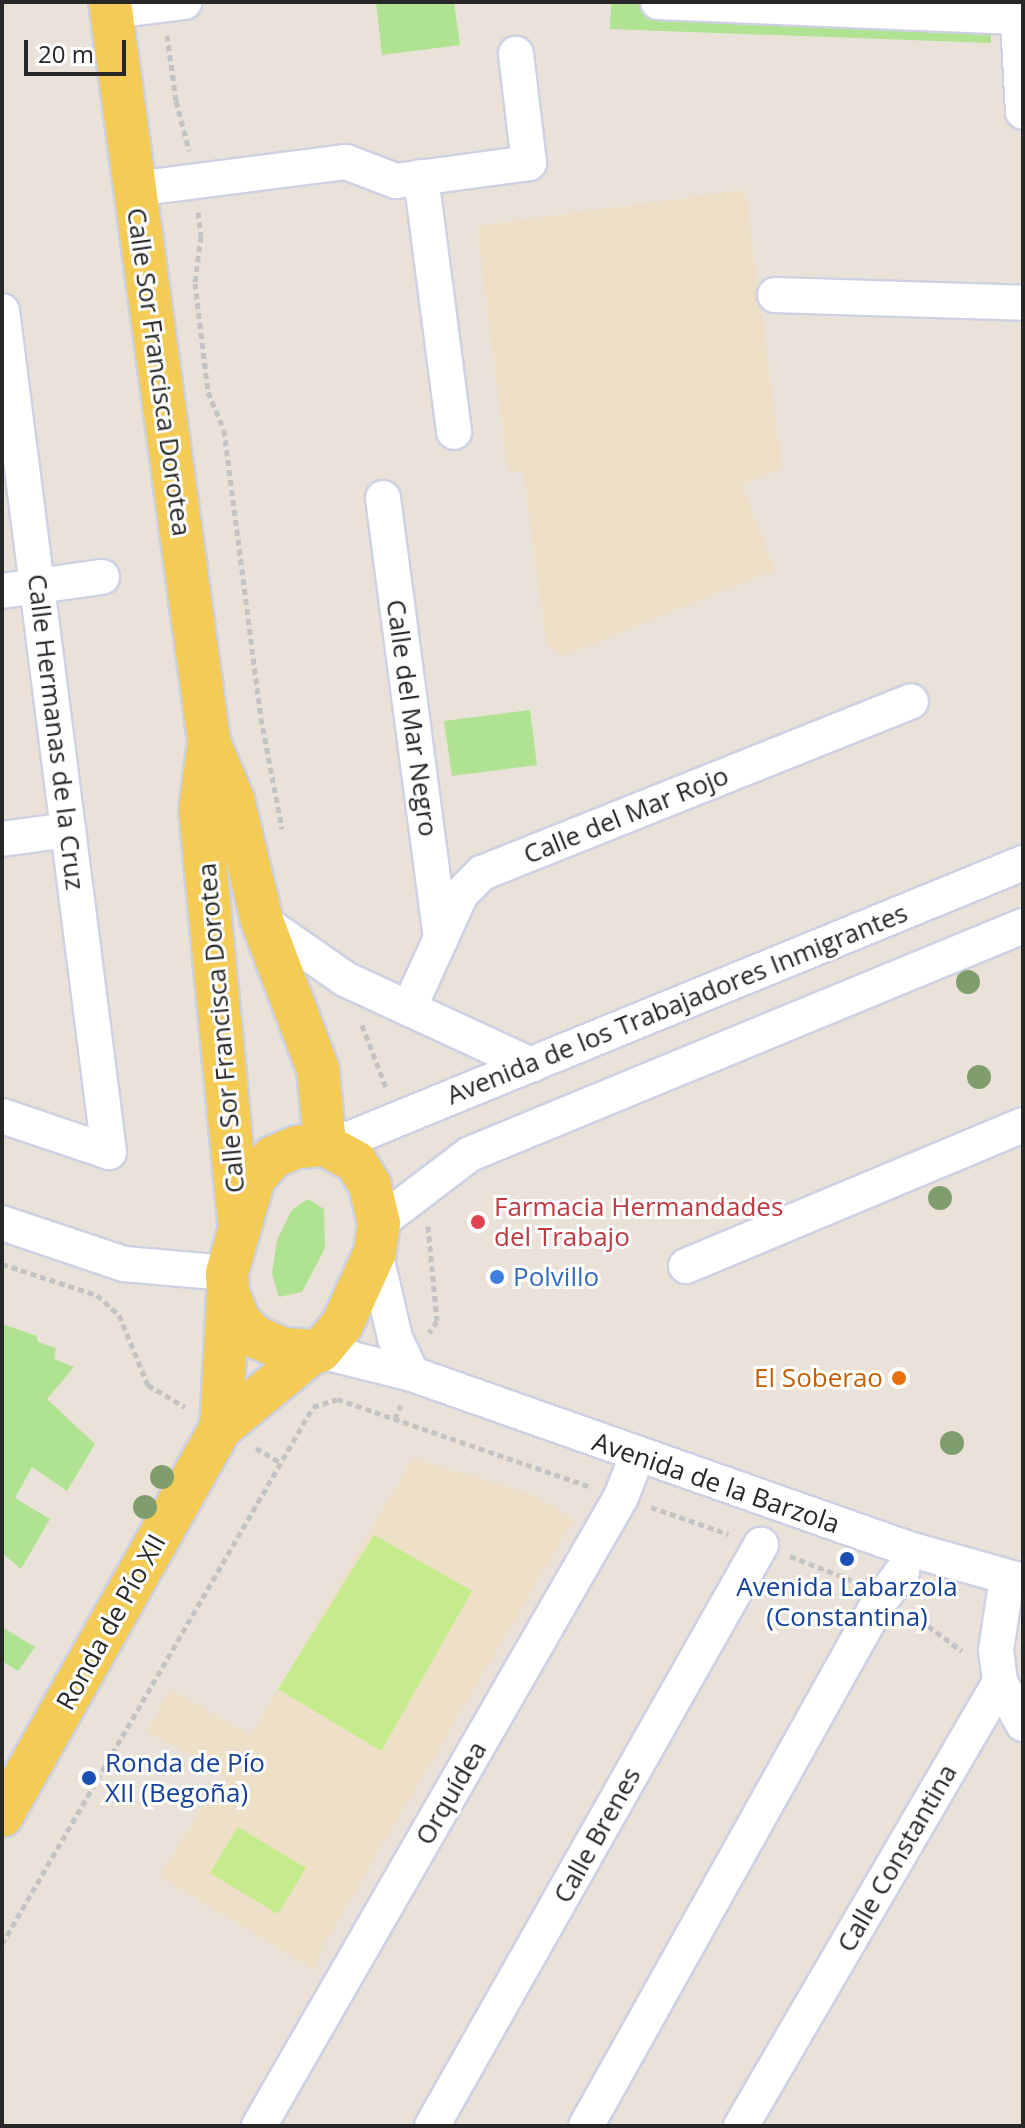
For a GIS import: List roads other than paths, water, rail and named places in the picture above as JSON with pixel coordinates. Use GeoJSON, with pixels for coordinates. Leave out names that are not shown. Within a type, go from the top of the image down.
{"type":"FeatureCollection","features":[{"type":"Feature","properties":{"kind":"main road","name":"Calle Sor Francisca Dorotea"},"geometry":{"type":"LineString","coordinates":[[111,7],[209,741],[233,799],[262,921],[318,1069],[328,1146]]}},
{"type":"Feature","properties":{"kind":"main road","name":"Calle Sor Francisca Dorotea"},"geometry":{"type":"LineString","coordinates":[[209,741],[200,809],[239,1219]]}},
{"type":"Feature","properties":{"kind":"main road"},"geometry":{"type":"LineString","coordinates":[[328,1146],[356,1162],[370,1185],[377,1237],[342,1325],[316,1352],[283,1349],[256,1337],[240,1322],[228,1283],[239,1219],[254,1179],[273,1157],[297,1147],[328,1146]]}},
{"type":"Feature","properties":{"kind":"main road","name":"Ronda de Pío XII"},"geometry":{"type":"LineString","coordinates":[[221,1428],[228,1283]]}},
{"type":"Feature","properties":{"kind":"main road","name":"Ronda de Pío XII"},"geometry":{"type":"LineString","coordinates":[[2,1816],[221,1428],[316,1352]]}},
{"type":"Feature","properties":{"kind":"street"},"geometry":{"type":"LineString","coordinates":[[111,7],[184,2]]}},
{"type":"Feature","properties":{"kind":"street"},"geometry":{"type":"LineString","coordinates":[[658,2],[1017,10],[1023,112]]}},
{"type":"Feature","properties":{"kind":"street"},"geometry":{"type":"LineString","coordinates":[[135,189],[346,162],[396,181],[529,163],[516,54]]}},
{"type":"Feature","properties":{"kind":"street"},"geometry":{"type":"LineString","coordinates":[[421,177],[454,432]]}},
{"type":"Feature","properties":{"kind":"street"},"geometry":{"type":"LineString","coordinates":[[775,295],[1023,303]]}},
{"type":"Feature","properties":{"kind":"street","name":"Calle Hermanas de la Cruz"},"geometry":{"type":"LineString","coordinates":[[2,311],[6,371],[37,586],[109,1152],[2,1116]]}},
{"type":"Feature","properties":{"kind":"street","name":"Calle del Mar Negro"},"geometry":{"type":"LineString","coordinates":[[383,498],[441,938]]}},
{"type":"Feature","properties":{"kind":"street"},"geometry":{"type":"LineString","coordinates":[[2,591],[102,577]]}},
{"type":"Feature","properties":{"kind":"street","name":"Calle del Mar Rojo"},"geometry":{"type":"LineString","coordinates":[[410,1006],[461,894],[482,873],[911,701]]}},
{"type":"Feature","properties":{"kind":"street"},"geometry":{"type":"LineString","coordinates":[[2,839],[68,830]]}},
{"type":"Feature","properties":{"kind":"street","name":"Avenida de los Trabajadores Inmigrantes"},"geometry":{"type":"LineString","coordinates":[[328,1146],[1023,863]]}},
{"type":"Feature","properties":{"kind":"street"},"geometry":{"type":"LineString","coordinates":[[262,921],[345,979],[410,1006],[531,1065]]}},
{"type":"Feature","properties":{"kind":"street"},"geometry":{"type":"LineString","coordinates":[[412,1374],[395,1338],[377,1237],[470,1154],[1023,926]]}},
{"type":"Feature","properties":{"kind":"street"},"geometry":{"type":"LineString","coordinates":[[686,1266],[1023,1125]]}},
{"type":"Feature","properties":{"kind":"street"},"geometry":{"type":"LineString","coordinates":[[2,1223],[124,1264],[228,1283]]}},
{"type":"Feature","properties":{"kind":"street","name":"Avenida de la Barzola"},"geometry":{"type":"LineString","coordinates":[[316,1352],[412,1374],[637,1456],[1015,1579]]}},
{"type":"Feature","properties":{"kind":"street","name":"Orquídea"},"geometry":{"type":"LineString","coordinates":[[259,2126],[621,1497],[637,1456]]}},
{"type":"Feature","properties":{"kind":"street","name":"Calle Brenes"},"geometry":{"type":"LineString","coordinates":[[432,2126],[761,1545]]}},
{"type":"Feature","properties":{"kind":"street"},"geometry":{"type":"LineString","coordinates":[[1015,1579],[996,1650],[1000,1682],[1023,1724]]}},
{"type":"Feature","properties":{"kind":"street"},"geometry":{"type":"LineString","coordinates":[[586,2126],[893,1583]]}},
{"type":"Feature","properties":{"kind":"street","name":"Calle Constantina"},"geometry":{"type":"LineString","coordinates":[[741,2126],[1000,1682]]}},
{"type":"Feature","properties":{"kind":"place","name":"Farmacia Hermandades del Trabajo"},"geometry":{"type":"Point","coordinates":[478,1222]}},
{"type":"Feature","properties":{"kind":"place","name":"Polvillo"},"geometry":{"type":"Point","coordinates":[497,1277]}},
{"type":"Feature","properties":{"kind":"place","name":"El Soberao"},"geometry":{"type":"Point","coordinates":[899,1378]}},
{"type":"Feature","properties":{"kind":"place","name":"Avenida Labarzola (Constantina)"},"geometry":{"type":"Point","coordinates":[847,1559]}},
{"type":"Feature","properties":{"kind":"place","name":"Ronda de Pío XII (Begoña)"},"geometry":{"type":"Point","coordinates":[89,1778]}}]}
